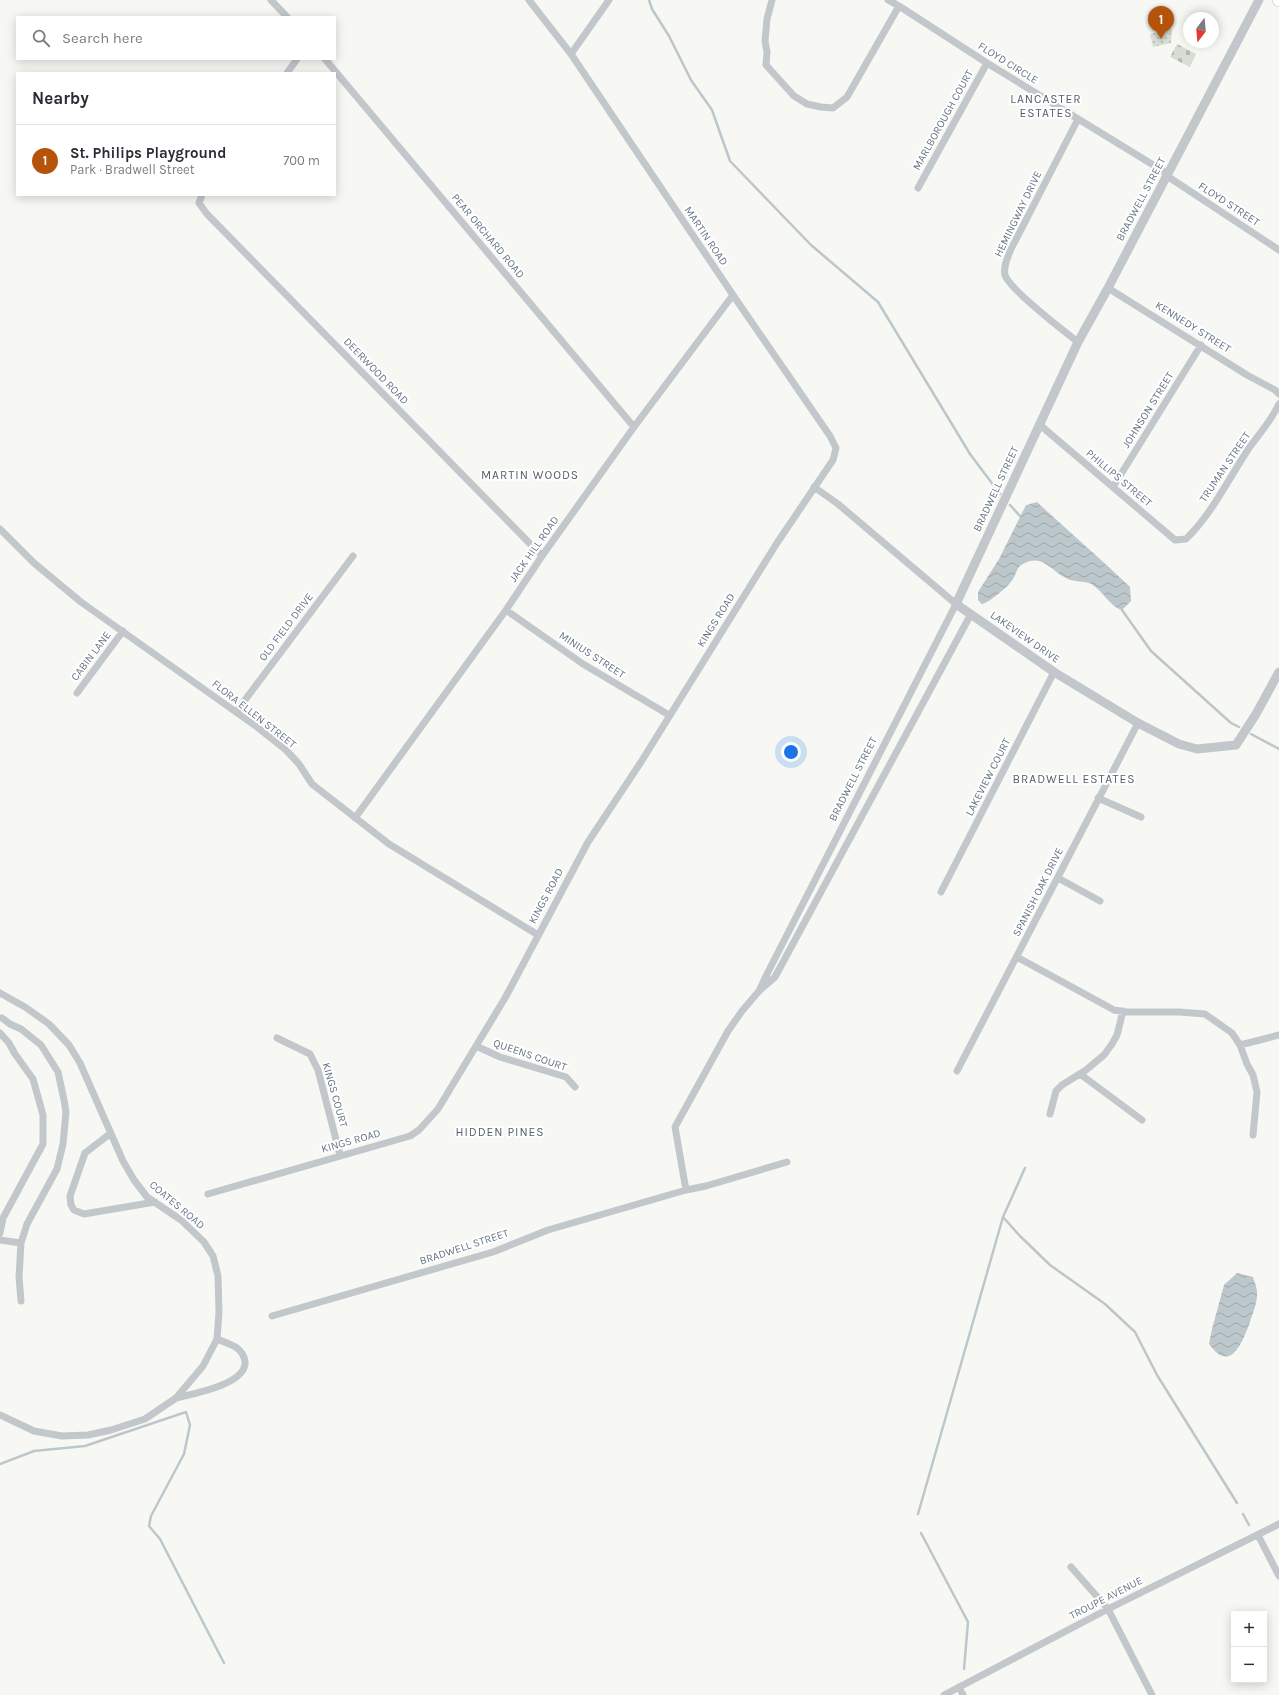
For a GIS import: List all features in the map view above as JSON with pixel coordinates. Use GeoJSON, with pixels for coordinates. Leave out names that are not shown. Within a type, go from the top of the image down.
{"type":"FeatureCollection","features":[{"type":"Feature","properties":{"kind":"street"},"geometry":{"type":"LineString","coordinates":[[271,0],[286,16]]}},
{"type":"Feature","properties":{"kind":"street","name":"MARTIN ROAD"},"geometry":{"type":"LineString","coordinates":[[529,0],[571,54],[830,436],[836,448],[833,460],[814,487]]}},
{"type":"Feature","properties":{"kind":"street"},"geometry":{"type":"LineString","coordinates":[[571,54],[609,0]]}},
{"type":"Feature","properties":{"kind":"street"},"geometry":{"type":"LineString","coordinates":[[772,0],[767,19],[765,41],[767,52],[766,65],[794,96],[806,104],[833,108],[847,97],[899,6]]}},
{"type":"Feature","properties":{"kind":"street","name":"FLOYD CIRCLE"},"geometry":{"type":"LineString","coordinates":[[888,0],[1168,175]]}},
{"type":"Feature","properties":{"kind":"street","name":"BRADWELL STREET"},"geometry":{"type":"LineString","coordinates":[[759,991],[956,604],[1078,342],[1168,175],[1259,0]]}},
{"type":"Feature","properties":{"kind":"street"},"geometry":{"type":"LineString","coordinates":[[288,72],[296,60]]}},
{"type":"Feature","properties":{"kind":"street","name":"PEAR ORCHARD ROAD"},"geometry":{"type":"LineString","coordinates":[[326,60],[336,72]]}},
{"type":"Feature","properties":{"kind":"street","name":"MARLBOROUGH COURT"},"geometry":{"type":"LineString","coordinates":[[918,188],[987,63]]}},
{"type":"Feature","properties":{"kind":"street","name":"PEAR ORCHARD ROAD"},"geometry":{"type":"LineString","coordinates":[[336,72],[634,428]]}},
{"type":"Feature","properties":{"kind":"street","name":"HEMINGWAY DRIVE"},"geometry":{"type":"LineString","coordinates":[[1078,119],[1011,249],[1004,267],[1006,277],[1020,294],[1078,342]]}},
{"type":"Feature","properties":{"kind":"street","name":"FLOYD STREET"},"geometry":{"type":"LineString","coordinates":[[1168,175],[1279,250]]}},
{"type":"Feature","properties":{"kind":"street","name":"DEERWOOD ROAD"},"geometry":{"type":"LineString","coordinates":[[201,197],[199,203],[207,214],[542,556]]}},
{"type":"Feature","properties":{"kind":"street","name":"KENNEDY STREET"},"geometry":{"type":"LineString","coordinates":[[1108,288],[1247,375],[1266,384],[1279,394]]}},
{"type":"Feature","properties":{"kind":"street","name":"JACK HILL ROAD"},"geometry":{"type":"LineString","coordinates":[[355,818],[506,610],[542,556],[634,428],[733,295]]}},
{"type":"Feature","properties":{"kind":"street","name":"JOHNSON STREET"},"geometry":{"type":"LineString","coordinates":[[1113,487],[1201,345]]}},
{"type":"Feature","properties":{"kind":"street","name":"TRUMAN STREET"},"geometry":{"type":"LineString","coordinates":[[1186,540],[1199,527],[1250,448],[1273,418],[1279,404]]}},
{"type":"Feature","properties":{"kind":"street","name":"PHILLIPS STREET"},"geometry":{"type":"LineString","coordinates":[[1040,425],[1175,540],[1186,540]]}},
{"type":"Feature","properties":{"kind":"street","name":"LAKEVIEW DRIVE"},"geometry":{"type":"LineString","coordinates":[[814,487],[838,504],[956,604],[1054,672],[1138,723],[1179,744],[1197,749],[1236,745],[1256,714],[1279,672]]}},
{"type":"Feature","properties":{"kind":"street","name":"KINGS ROAD"},"geometry":{"type":"LineString","coordinates":[[208,1194],[410,1136],[419,1130],[438,1109],[505,998],[588,842],[641,762],[669,715],[814,487]]}},
{"type":"Feature","properties":{"kind":"street","name":"FLORA ELLEN STREET"},"geometry":{"type":"LineString","coordinates":[[0,529],[34,563],[81,602],[236,712],[286,750],[299,764],[312,784],[388,844],[538,936]]}},
{"type":"Feature","properties":{"kind":"street","name":"OLD FIELD DRIVE"},"geometry":{"type":"LineString","coordinates":[[236,712],[353,556]]}},
{"type":"Feature","properties":{"kind":"street","name":"MINIUS STREET"},"geometry":{"type":"LineString","coordinates":[[506,610],[583,664],[669,715]]}},
{"type":"Feature","properties":{"kind":"street","name":"BRADWELL STREET"},"geometry":{"type":"LineString","coordinates":[[686,1190],[675,1127],[718,1047],[742,1011],[759,991],[775,977],[971,614]]}},
{"type":"Feature","properties":{"kind":"street","name":"CABIN LANE"},"geometry":{"type":"LineString","coordinates":[[77,694],[123,631]]}},
{"type":"Feature","properties":{"kind":"street","name":"LAKEVIEW COURT"},"geometry":{"type":"LineString","coordinates":[[941,892],[1054,672]]}},
{"type":"Feature","properties":{"kind":"street","name":"SPANISH OAK DRIVE"},"geometry":{"type":"LineString","coordinates":[[957,1071],[1138,723]]}},
{"type":"Feature","properties":{"kind":"street"},"geometry":{"type":"LineString","coordinates":[[1098,798],[1141,817]]}},
{"type":"Feature","properties":{"kind":"street"},"geometry":{"type":"LineString","coordinates":[[1058,878],[1100,901]]}},
{"type":"Feature","properties":{"kind":"street"},"geometry":{"type":"LineString","coordinates":[[1017,957],[1114,1010],[1205,1014],[1232,1033],[1240,1045],[1247,1064],[1254,1075],[1257,1092],[1254,1135]]}},
{"type":"Feature","properties":{"kind":"street","name":"COATES ROAD"},"geometry":{"type":"LineString","coordinates":[[0,993],[25,1007],[49,1024],[69,1045],[80,1063],[134,1180],[148,1197],[181,1220],[204,1242],[213,1256],[218,1276],[219,1312],[217,1339],[203,1366],[176,1398],[145,1419],[111,1430],[62,1436],[34,1431],[0,1415]]}},
{"type":"Feature","properties":{"kind":"street"},"geometry":{"type":"LineString","coordinates":[[1050,1114],[1056,1091],[1104,1055],[1112,1044],[1117,1034],[1123,1011]]}},
{"type":"Feature","properties":{"kind":"street"},"geometry":{"type":"LineString","coordinates":[[2,1018],[21,1029],[41,1045],[58,1072],[66,1112],[63,1144],[57,1170],[27,1224],[21,1243],[19,1277],[21,1301]]}},
{"type":"Feature","properties":{"kind":"street"},"geometry":{"type":"LineString","coordinates":[[0,1033],[9,1043],[33,1079],[43,1115],[43,1144],[3,1218],[0,1233]]}},
{"type":"Feature","properties":{"kind":"street"},"geometry":{"type":"LineString","coordinates":[[1240,1045],[1279,1035]]}},
{"type":"Feature","properties":{"kind":"street","name":"KINGS COURT"},"geometry":{"type":"LineString","coordinates":[[277,1038],[310,1054],[318,1070],[340,1155]]}},
{"type":"Feature","properties":{"kind":"street","name":"QUEENS COURT"},"geometry":{"type":"LineString","coordinates":[[476,1046],[494,1055],[566,1077],[576,1087]]}},
{"type":"Feature","properties":{"kind":"street"},"geometry":{"type":"LineString","coordinates":[[1080,1074],[1142,1120]]}},
{"type":"Feature","properties":{"kind":"street"},"geometry":{"type":"LineString","coordinates":[[111,1133],[85,1153],[70,1196],[71,1205],[79,1213],[84,1214],[155,1202]]}},
{"type":"Feature","properties":{"kind":"street","name":"BRADWELL STREET"},"geometry":{"type":"LineString","coordinates":[[272,1316],[493,1252],[548,1230],[787,1162]]}},
{"type":"Feature","properties":{"kind":"street"},"geometry":{"type":"LineString","coordinates":[[0,1240],[21,1243]]}},
{"type":"Feature","properties":{"kind":"street"},"geometry":{"type":"LineString","coordinates":[[176,1398],[218,1386],[236,1379],[242,1372],[245,1364],[244,1356],[237,1348],[217,1339]]}},
{"type":"Feature","properties":{"kind":"street","name":"TROUPE AVENUE"},"geometry":{"type":"LineString","coordinates":[[944,1695],[1108,1609],[1279,1524]]}},
{"type":"Feature","properties":{"kind":"street"},"geometry":{"type":"LineString","coordinates":[[1258,1534],[1279,1576]]}},
{"type":"Feature","properties":{"kind":"street"},"geometry":{"type":"LineString","coordinates":[[1071,1567],[1108,1609],[1152,1695]]}},
{"type":"Feature","properties":{"kind":"street"},"geometry":{"type":"LineString","coordinates":[[959,1687],[963,1695]]}},
{"type":"Feature","properties":{"kind":"green space"},"geometry":{"type":"Polygon","coordinates":[[[1172,29],[1171,43],[1153,47],[1150,34],[1172,29]]]}},
{"type":"Feature","properties":{"kind":"green space"},"geometry":{"type":"Polygon","coordinates":[[[1177,44],[1196,54],[1190,67],[1170,57],[1177,44]]]}},
{"type":"Feature","properties":{"kind":"water"},"geometry":{"type":"Polygon","coordinates":[[[1037,502],[1130,587],[1131,601],[1122,610],[1113,605],[1093,585],[1087,582],[1068,579],[1042,562],[1037,561],[1031,561],[1020,566],[1011,582],[999,594],[990,600],[982,604],[978,600],[978,592],[999,559],[1026,505],[1037,502]]]}},
{"type":"Feature","properties":{"kind":"water"},"geometry":{"type":"Polygon","coordinates":[[[1237,1273],[1253,1277],[1257,1290],[1257,1300],[1249,1325],[1238,1347],[1234,1353],[1229,1356],[1223,1356],[1216,1352],[1209,1344],[1224,1285],[1237,1273]]]}},
{"type":"Feature","properties":{"kind":"waterway"},"geometry":{"type":"LineString","coordinates":[[649,0],[652,9],[669,36],[691,80],[712,110],[730,161],[811,245],[878,302],[970,454],[1000,494]]}},
{"type":"Feature","properties":{"kind":"waterway"},"geometry":{"type":"LineString","coordinates":[[1010,505],[1020,516]]}},
{"type":"Feature","properties":{"kind":"waterway"},"geometry":{"type":"LineString","coordinates":[[1122,610],[1151,651],[1231,723],[1239,727]]}},
{"type":"Feature","properties":{"kind":"waterway"},"geometry":{"type":"LineString","coordinates":[[1251,734],[1279,749]]}},
{"type":"Feature","properties":{"kind":"waterway"},"geometry":{"type":"LineString","coordinates":[[918,1514],[1003,1217],[1025,1168]]}},
{"type":"Feature","properties":{"kind":"waterway"},"geometry":{"type":"LineString","coordinates":[[1003,1217],[1050,1265],[1105,1304],[1135,1332],[1157,1375],[1237,1503]]}},
{"type":"Feature","properties":{"kind":"waterway"},"geometry":{"type":"LineString","coordinates":[[0,1464],[34,1451],[85,1446],[186,1412],[190,1425],[184,1454],[151,1516],[149,1526],[160,1539],[224,1663]]}},
{"type":"Feature","properties":{"kind":"waterway"},"geometry":{"type":"LineString","coordinates":[[1243,1514],[1249,1525]]}},
{"type":"Feature","properties":{"kind":"waterway"},"geometry":{"type":"LineString","coordinates":[[921,1533],[968,1622],[964,1669]]}},
{"type":"Feature","properties":{"kind":"place","name":"St. Philips Playground"},"geometry":{"type":"Point","coordinates":[1161,39]}},
{"type":"Feature","properties":{"kind":"district","name":"LANCASTER ESTATES"},"geometry":{"type":"Point","coordinates":[1046,106]}},
{"type":"Feature","properties":{"kind":"district","name":"MARTIN WOODS"},"geometry":{"type":"Point","coordinates":[530,475]}},
{"type":"Feature","properties":{"kind":"district","name":"BRADWELL ESTATES"},"geometry":{"type":"Point","coordinates":[1074,779]}},
{"type":"Feature","properties":{"kind":"district","name":"HIDDEN PINES"},"geometry":{"type":"Point","coordinates":[500,1132]}}]}
